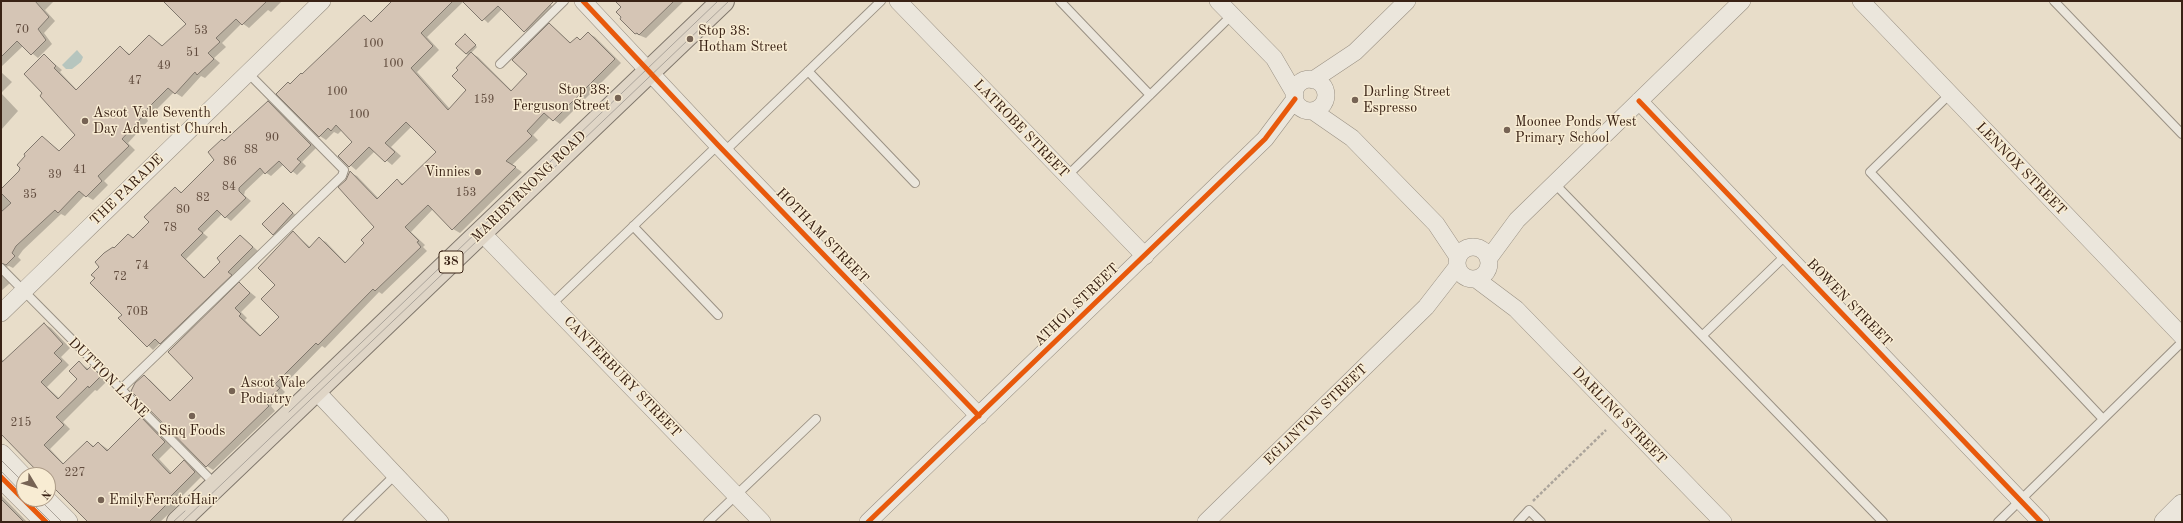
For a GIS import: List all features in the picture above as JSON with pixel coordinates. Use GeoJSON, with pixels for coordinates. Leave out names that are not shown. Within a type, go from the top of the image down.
{"type":"FeatureCollection","features":[{"type":"Feature","properties":{"kind":"main road","name":"MARIBYRNONG ROAD"},"geometry":{"type":"LineString","coordinates":[[178,522],[723,1]]}},
{"type":"Feature","properties":{"kind":"street","name":"THE PARADE"},"geometry":{"type":"LineString","coordinates":[[1,312],[322,1]]}},
{"type":"Feature","properties":{"kind":"street","name":"HOTHAM STREET"},"geometry":{"type":"LineString","coordinates":[[583,1],[721,149],[979,416]]}},
{"type":"Feature","properties":{"kind":"street","name":"LATROBE STREET"},"geometry":{"type":"LineString","coordinates":[[898,1],[1145,256]]}},
{"type":"Feature","properties":{"kind":"street"},"geometry":{"type":"LineString","coordinates":[[1218,1],[1274,58],[1300,107],[1310,111],[1352,138]]}},
{"type":"Feature","properties":{"kind":"street"},"geometry":{"type":"LineString","coordinates":[[1295,96],[1298,86],[1312,80],[1355,52],[1407,1]]}},
{"type":"Feature","properties":{"kind":"street","name":"EGLINTON STREET"},"geometry":{"type":"LineString","coordinates":[[1426,307],[1481,271],[1517,220],[1742,1]]}},
{"type":"Feature","properties":{"kind":"street","name":"LENNOX STREET"},"geometry":{"type":"LineString","coordinates":[[1860,1],[2182,336]]}},
{"type":"Feature","properties":{"kind":"street"},"geometry":{"type":"LineString","coordinates":[[1310,111],[1321,107],[1326,96],[1355,52]]}},
{"type":"Feature","properties":{"kind":"street"},"geometry":{"type":"LineString","coordinates":[[1274,58],[1322,85],[1326,96],[1352,138],[1465,255]]}},
{"type":"Feature","properties":{"kind":"street","name":"ATHOL STREET"},"geometry":{"type":"LineString","coordinates":[[868,522],[1265,139],[1295,96]]}},
{"type":"Feature","properties":{"kind":"street","name":"BOWEN STREET"},"geometry":{"type":"LineString","coordinates":[[1639,101],[2041,522]]}},
{"type":"Feature","properties":{"kind":"street","name":"ATHOL STREET"},"geometry":{"type":"LineString","coordinates":[[1265,139],[1310,111]]}},
{"type":"Feature","properties":{"kind":"street","name":"EGLINTON STREET"},"geometry":{"type":"LineString","coordinates":[[1206,522],[1426,307],[1465,255],[1517,220]]}},
{"type":"Feature","properties":{"kind":"street","name":"CANTERBURY STREET"},"geometry":{"type":"LineString","coordinates":[[482,233],[762,522]]}},
{"type":"Feature","properties":{"kind":"street"},"geometry":{"type":"LineString","coordinates":[[1484,250],[1481,271],[1462,275],[1465,255],[1484,250]]}},
{"type":"Feature","properties":{"kind":"street","name":"DARLING STREET"},"geometry":{"type":"LineString","coordinates":[[1481,271],[1723,522]]}},
{"type":"Feature","properties":{"kind":"street"},"geometry":{"type":"LineString","coordinates":[[316,391],[440,522]]}},
{"type":"Feature","properties":{"kind":"street"},"geometry":{"type":"LineString","coordinates":[[1,455],[16,471]]}},
{"type":"Feature","properties":{"kind":"street"},"geometry":{"type":"LineString","coordinates":[[1,477],[46,522]]}},
{"type":"Feature","properties":{"kind":"street"},"geometry":{"type":"LineString","coordinates":[[2165,522],[2182,505]]}},
{"type":"Feature","properties":{"kind":"street"},"geometry":{"type":"LineString","coordinates":[[52,507],[67,522]]}},
{"type":"Feature","properties":{"kind":"lane"},"geometry":{"type":"LineString","coordinates":[[500,64],[564,1]]}},
{"type":"Feature","properties":{"kind":"lane"},"geometry":{"type":"LineString","coordinates":[[552,304],[633,226],[808,71],[881,1]]}},
{"type":"Feature","properties":{"kind":"lane"},"geometry":{"type":"LineString","coordinates":[[1060,1],[1150,95]]}},
{"type":"Feature","properties":{"kind":"lane"},"geometry":{"type":"LineString","coordinates":[[2054,1],[2182,134]]}},
{"type":"Feature","properties":{"kind":"lane"},"geometry":{"type":"LineString","coordinates":[[1067,176],[1232,15]]}},
{"type":"Feature","properties":{"kind":"lane"},"geometry":{"type":"LineString","coordinates":[[808,71],[915,183]]}},
{"type":"Feature","properties":{"kind":"lane"},"geometry":{"type":"LineString","coordinates":[[120,390],[342,176],[344,170],[248,73]]}},
{"type":"Feature","properties":{"kind":"lane"},"geometry":{"type":"LineString","coordinates":[[1950,94],[1870,172],[2103,419]]}},
{"type":"Feature","properties":{"kind":"lane"},"geometry":{"type":"LineString","coordinates":[[1554,183],[1883,522]]}},
{"type":"Feature","properties":{"kind":"lane"},"geometry":{"type":"LineString","coordinates":[[633,226],[718,315]]}},
{"type":"Feature","properties":{"kind":"lane"},"geometry":{"type":"LineString","coordinates":[[1703,335],[1786,255]]}},
{"type":"Feature","properties":{"kind":"lane","name":"DUTTON LANE"},"geometry":{"type":"LineString","coordinates":[[1,268],[216,486]]}},
{"type":"Feature","properties":{"kind":"lane"},"geometry":{"type":"LineString","coordinates":[[1998,522],[2182,342]]}},
{"type":"Feature","properties":{"kind":"lane"},"geometry":{"type":"LineString","coordinates":[[708,522],[816,419]]}},
{"type":"Feature","properties":{"kind":"lane"},"geometry":{"type":"LineString","coordinates":[[347,522],[395,475]]}},
{"type":"Feature","properties":{"kind":"lane"},"geometry":{"type":"LineString","coordinates":[[1518,522],[1530,510],[1541,522]]}},
{"type":"Feature","properties":{"kind":"path"},"geometry":{"type":"LineString","coordinates":[[1530,510],[1531,503],[1606,430]]}},
{"type":"Feature","properties":{"kind":"shaded area"},"geometry":{"type":"Polygon","coordinates":[[[77,50],[83,57],[81,62],[72,69],[66,69],[62,65],[77,50]]]}},
{"type":"Feature","properties":{"kind":"building"},"geometry":{"type":"Polygon","coordinates":[[[1,1],[35,1],[49,17],[38,29],[46,40],[31,55],[17,41],[1,57],[1,1]]]}},
{"type":"Feature","properties":{"kind":"building"},"geometry":{"type":"Polygon","coordinates":[[[163,1],[267,1],[242,25],[236,19],[216,38],[220,42],[208,53],[214,59],[197,75],[195,72],[175,94],[168,88],[141,115],[142,117],[122,139],[129,146],[98,176],[102,181],[86,197],[79,191],[58,213],[55,210],[16,246],[12,253],[15,256],[6,265],[1,263],[1,212],[11,203],[1,193],[1,189],[19,171],[20,168],[17,165],[25,156],[24,154],[42,136],[59,151],[75,135],[40,96],[42,93],[24,74],[44,54],[56,66],[54,68],[76,90],[120,46],[129,55],[149,35],[162,46],[186,24],[163,1]]]}},
{"type":"Feature","properties":{"kind":"building"},"geometry":{"type":"Polygon","coordinates":[[[392,1],[453,1],[421,33],[433,46],[411,68],[448,110],[466,90],[452,76],[458,70],[456,68],[471,52],[511,91],[527,74],[512,60],[549,23],[570,43],[577,37],[580,40],[588,32],[615,59],[553,121],[544,113],[527,131],[532,136],[506,161],[516,167],[452,230],[428,205],[405,227],[419,241],[417,242],[421,247],[375,291],[373,289],[318,345],[316,343],[275,384],[280,388],[265,402],[269,406],[206,467],[131,391],[135,383],[144,375],[170,401],[193,378],[168,352],[239,282],[250,293],[235,308],[241,314],[239,316],[260,336],[279,317],[261,299],[275,285],[258,268],[293,231],[309,248],[319,237],[345,263],[364,243],[361,240],[374,227],[338,187],[346,180],[350,171],[377,199],[397,179],[402,185],[436,152],[406,122],[385,143],[395,152],[385,162],[369,147],[349,167],[338,156],[352,142],[336,125],[331,131],[328,128],[319,137],[276,94],[288,82],[290,84],[301,73],[302,74],[364,15],[371,22],[392,1]]]}},
{"type":"Feature","properties":{"kind":"building"},"geometry":{"type":"Polygon","coordinates":[[[462,1],[554,1],[524,32],[498,6],[482,21],[462,1]]]}},
{"type":"Feature","properties":{"kind":"building"},"geometry":{"type":"Polygon","coordinates":[[[615,1],[674,1],[639,35],[637,33],[635,34],[620,19],[621,17],[616,12],[621,7],[615,1]]]}},
{"type":"Feature","properties":{"kind":"building"},"geometry":{"type":"Polygon","coordinates":[[[465,34],[476,45],[466,54],[455,44],[465,34]]]}},
{"type":"Feature","properties":{"kind":"building"},"geometry":{"type":"Polygon","coordinates":[[[268,101],[311,145],[297,159],[301,162],[291,173],[279,161],[265,174],[260,168],[239,188],[239,191],[246,198],[225,218],[217,210],[198,229],[203,233],[181,255],[204,278],[220,262],[217,258],[240,235],[253,247],[228,272],[232,275],[160,344],[155,339],[147,347],[118,318],[122,315],[90,283],[95,278],[91,275],[99,267],[95,262],[104,253],[113,247],[114,248],[128,234],[133,238],[149,222],[144,217],[175,187],[181,193],[214,160],[208,152],[222,139],[224,141],[268,101]]]}},
{"type":"Feature","properties":{"kind":"building"},"geometry":{"type":"Polygon","coordinates":[[[283,203],[293,213],[273,235],[262,224],[283,203]]]}},
{"type":"Feature","properties":{"kind":"building"},"geometry":{"type":"Polygon","coordinates":[[[44,323],[63,344],[54,353],[62,361],[41,382],[58,399],[77,379],[69,371],[79,361],[87,370],[91,366],[101,376],[89,388],[88,386],[56,417],[64,425],[44,445],[63,464],[87,441],[93,447],[98,442],[107,451],[141,417],[165,442],[152,455],[170,474],[184,460],[195,472],[167,500],[169,502],[149,522],[88,522],[56,490],[56,467],[33,467],[1,434],[1,363],[44,323]]]}},
{"type":"Feature","properties":{"kind":"building"},"geometry":{"type":"Polygon","coordinates":[[[1,499],[24,522],[1,522],[1,499]]]}},
{"type":"Feature","properties":{"kind":"tram line"},"geometry":{"type":"LineString","coordinates":[[289,412],[718,1]]}},
{"type":"Feature","properties":{"kind":"tram line"},"geometry":{"type":"LineString","coordinates":[[182,522],[729,1]]}},
{"type":"Feature","properties":{"kind":"tram line"},"geometry":{"type":"LineString","coordinates":[[1,460],[16,475]]}},
{"type":"Feature","properties":{"kind":"tram line"},"geometry":{"type":"LineString","coordinates":[[1,471],[16,487]]}},
{"type":"Feature","properties":{"kind":"tram line"},"geometry":{"type":"LineString","coordinates":[[36,507],[51,522]]}},
{"type":"Feature","properties":{"kind":"tram line"},"geometry":{"type":"LineString","coordinates":[[47,507],[62,522]]}},
{"type":"Feature","properties":{"kind":"tram line"},"geometry":{"type":"LineString","coordinates":[[173,522],[185,511]]}},
{"type":"Feature","properties":{"kind":"cycle path"},"geometry":{"type":"LineString","coordinates":[[583,1],[718,145],[979,416]]}},
{"type":"Feature","properties":{"kind":"cycle path"},"geometry":{"type":"LineString","coordinates":[[868,522],[1265,139],[1295,99]]}},
{"type":"Feature","properties":{"kind":"cycle path"},"geometry":{"type":"LineString","coordinates":[[1639,101],[2041,522]]}},
{"type":"Feature","properties":{"kind":"cycle path"},"geometry":{"type":"LineString","coordinates":[[1,477],[46,522]]}},
{"type":"Feature","properties":{"kind":"place","name":"Stop 38: Hotham Street"},"geometry":{"type":"Point","coordinates":[690,39]}},
{"type":"Feature","properties":{"kind":"place","name":"Stop 38: Ferguson Street"},"geometry":{"type":"Point","coordinates":[618,98]}},
{"type":"Feature","properties":{"kind":"place","name":"Darling Street Espresso"},"geometry":{"type":"Point","coordinates":[1355,100]}},
{"type":"Feature","properties":{"kind":"place","name":"Ascot Vale Seventh Day Adventist Church."},"geometry":{"type":"Point","coordinates":[85,121]}},
{"type":"Feature","properties":{"kind":"place","name":"Moonee Ponds West Primary School"},"geometry":{"type":"Point","coordinates":[1507,130]}},
{"type":"Feature","properties":{"kind":"place","name":"Vinnies"},"geometry":{"type":"Point","coordinates":[478,172]}},
{"type":"Feature","properties":{"kind":"place","name":"Ascot Vale Podiatry"},"geometry":{"type":"Point","coordinates":[232,391]}},
{"type":"Feature","properties":{"kind":"place","name":"Sinq Foods"},"geometry":{"type":"Point","coordinates":[192,416]}},
{"type":"Feature","properties":{"kind":"place","name":"EmilyFerratoHair"},"geometry":{"type":"Point","coordinates":[101,500]}}]}
